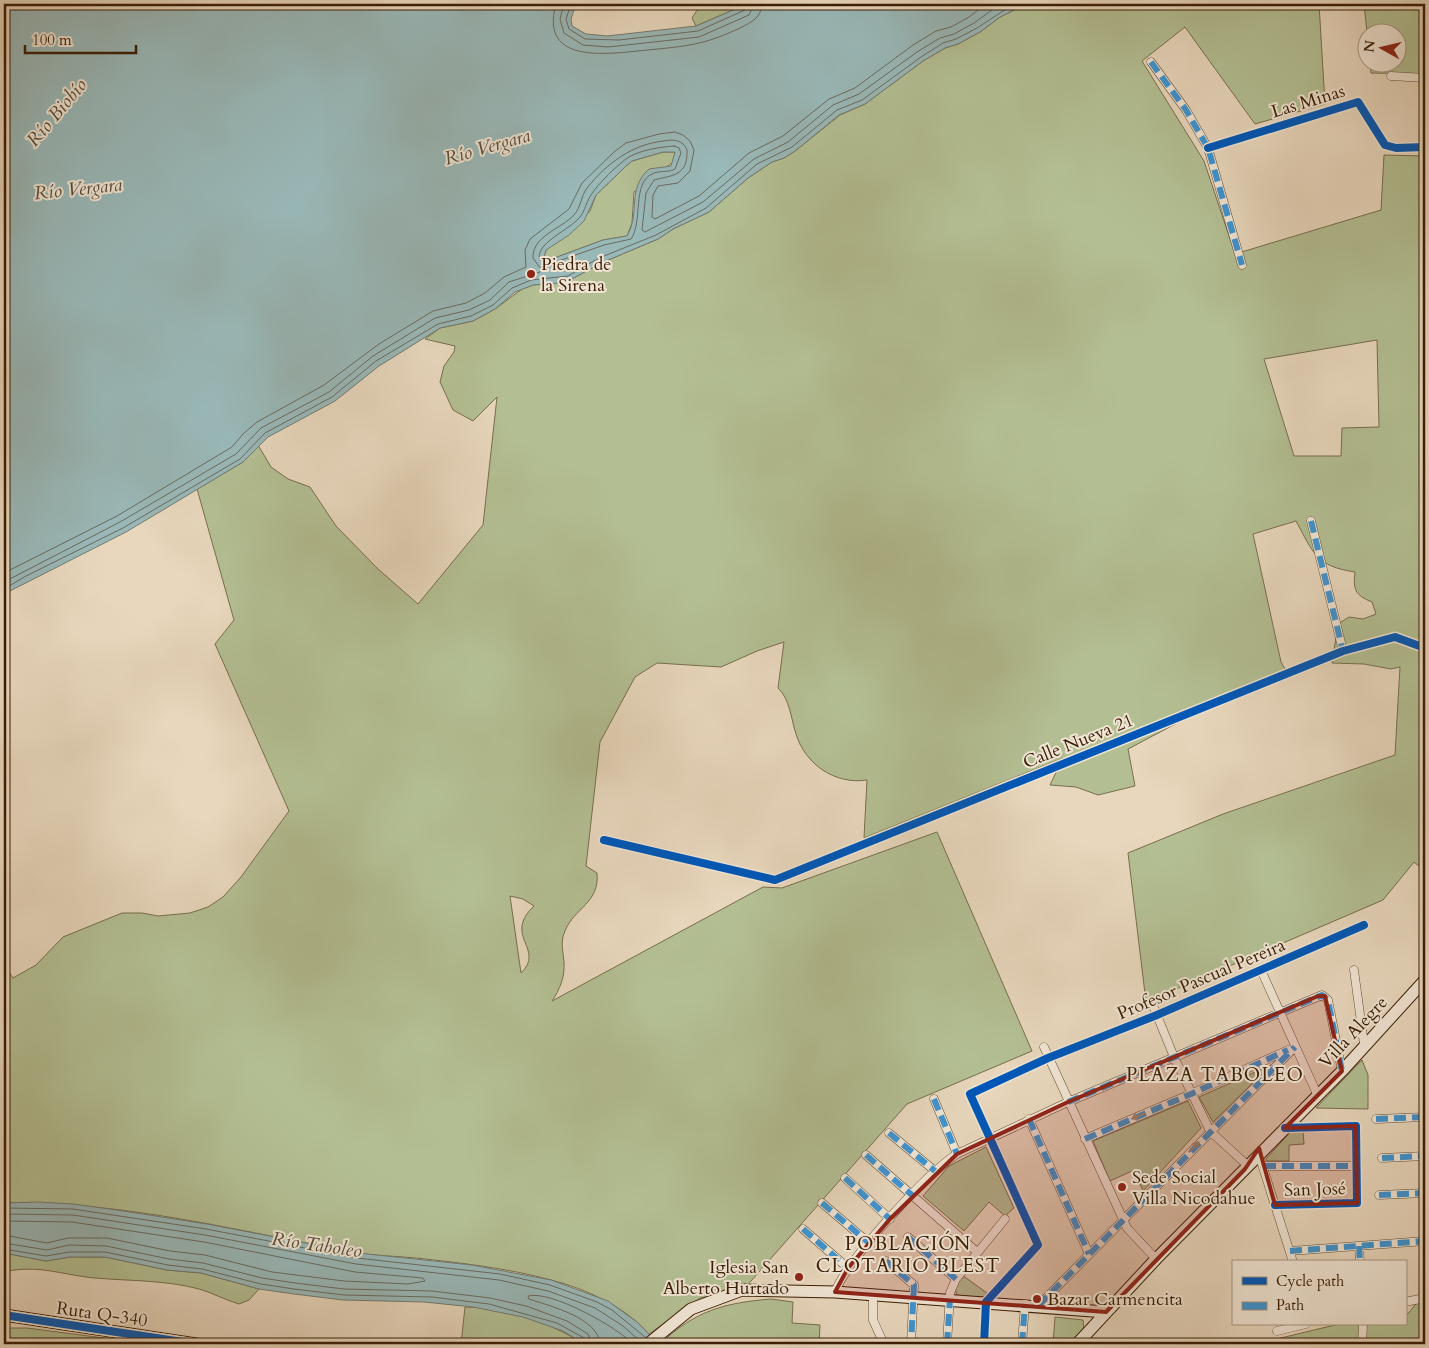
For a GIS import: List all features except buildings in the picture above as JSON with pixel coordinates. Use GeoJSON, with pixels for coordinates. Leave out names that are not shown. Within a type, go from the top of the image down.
{"type":"FeatureCollection","features":[{"type":"Feature","properties":{"kind":"street"},"geometry":{"type":"LineString","coordinates":[[1152,62],[1186,110],[1208,148],[1242,265]]}},
{"type":"Feature","properties":{"kind":"street"},"geometry":{"type":"LineString","coordinates":[[1391,76],[1425,78]]}},
{"type":"Feature","properties":{"kind":"street","name":"Las Minas"},"geometry":{"type":"LineString","coordinates":[[1208,148],[1356,102],[1360,103],[1385,145],[1396,148],[1425,147]]}},
{"type":"Feature","properties":{"kind":"street"},"geometry":{"type":"LineString","coordinates":[[1311,521],[1343,651]]}},
{"type":"Feature","properties":{"kind":"street","name":"Calle Nueva 21"},"geometry":{"type":"LineString","coordinates":[[604,840],[775,880],[1343,651],[1395,637],[1425,648]]}},
{"type":"Feature","properties":{"kind":"street","name":"Profesor Pascual Pereira"},"geometry":{"type":"LineString","coordinates":[[990,1138],[970,1094],[1048,1058],[1157,1015],[1364,925]]}},
{"type":"Feature","properties":{"kind":"street"},"geometry":{"type":"LineString","coordinates":[[1261,970],[1317,1094]]}},
{"type":"Feature","properties":{"kind":"street"},"geometry":{"type":"LineString","coordinates":[[1354,970],[1364,1044]]}},
{"type":"Feature","properties":{"kind":"street","name":"Villa Alegre"},"geometry":{"type":"LineString","coordinates":[[1077,1344],[1156,1259],[1317,1094],[1342,1071],[1364,1044],[1425,982]]}},
{"type":"Feature","properties":{"kind":"street"},"geometry":{"type":"LineString","coordinates":[[835,1292],[848,1268],[890,1219],[935,1172],[957,1154],[1028,1119],[1318,996],[1325,996],[1328,1000],[1342,1071]]}},
{"type":"Feature","properties":{"kind":"street"},"geometry":{"type":"LineString","coordinates":[[1152,1003],[1174,1057],[1210,1131],[1247,1165]]}},
{"type":"Feature","properties":{"kind":"street"},"geometry":{"type":"LineString","coordinates":[[1044,1047],[1123,1219],[1135,1239],[1156,1259]]}},
{"type":"Feature","properties":{"kind":"street"},"geometry":{"type":"LineString","coordinates":[[1085,1139],[1192,1094],[1295,1047]]}},
{"type":"Feature","properties":{"kind":"street"},"geometry":{"type":"LineString","coordinates":[[1039,1305],[1295,1047]]}},
{"type":"Feature","properties":{"kind":"street"},"geometry":{"type":"LineString","coordinates":[[934,1099],[957,1154]]}},
{"type":"Feature","properties":{"kind":"street"},"geometry":{"type":"LineString","coordinates":[[1376,1119],[1425,1117]]}},
{"type":"Feature","properties":{"kind":"street"},"geometry":{"type":"LineString","coordinates":[[1028,1119],[1089,1254]]}},
{"type":"Feature","properties":{"kind":"street"},"geometry":{"type":"LineString","coordinates":[[1264,1166],[1357,1166],[1356,1126],[1285,1128]]}},
{"type":"Feature","properties":{"kind":"street"},"geometry":{"type":"LineString","coordinates":[[889,1132],[935,1172]]}},
{"type":"Feature","properties":{"kind":"street"},"geometry":{"type":"LineString","coordinates":[[984,1344],[986,1302],[1038,1245],[990,1138]]}},
{"type":"Feature","properties":{"kind":"street"},"geometry":{"type":"LineString","coordinates":[[1259,1154],[1292,1260]]}},
{"type":"Feature","properties":{"kind":"street"},"geometry":{"type":"LineString","coordinates":[[866,1155],[977,1252]]}},
{"type":"Feature","properties":{"kind":"street"},"geometry":{"type":"LineString","coordinates":[[1382,1158],[1425,1156]]}},
{"type":"Feature","properties":{"kind":"street","name":"San José"},"geometry":{"type":"LineString","coordinates":[[1275,1205],[1357,1203],[1357,1166]]}},
{"type":"Feature","properties":{"kind":"street"},"geometry":{"type":"LineString","coordinates":[[846,1178],[890,1219]]}},
{"type":"Feature","properties":{"kind":"street"},"geometry":{"type":"LineString","coordinates":[[1379,1195],[1425,1193]]}},
{"type":"Feature","properties":{"kind":"street"},"geometry":{"type":"LineString","coordinates":[[822,1203],[869,1243]]}},
{"type":"Feature","properties":{"kind":"street"},"geometry":{"type":"LineString","coordinates":[[947,1344],[950,1300],[956,1279],[1005,1219]]}},
{"type":"Feature","properties":{"kind":"street"},"geometry":{"type":"LineString","coordinates":[[803,1229],[848,1268]]}},
{"type":"Feature","properties":{"kind":"street"},"geometry":{"type":"LineString","coordinates":[[908,1237],[956,1279]]}},
{"type":"Feature","properties":{"kind":"street"},"geometry":{"type":"LineString","coordinates":[[1290,1251],[1425,1241]]}},
{"type":"Feature","properties":{"kind":"street"},"geometry":{"type":"LineString","coordinates":[[1359,1246],[1360,1260]]}},
{"type":"Feature","properties":{"kind":"street"},"geometry":{"type":"LineString","coordinates":[[886,1261],[914,1285],[915,1297],[911,1344]]}},
{"type":"Feature","properties":{"kind":"street"},"geometry":{"type":"LineString","coordinates":[[648,1344],[691,1309],[742,1290],[873,1294],[1039,1305],[1106,1312]]}},
{"type":"Feature","properties":{"kind":"street"},"geometry":{"type":"LineString","coordinates":[[873,1294],[873,1320],[881,1343]]}},
{"type":"Feature","properties":{"kind":"street"},"geometry":{"type":"LineString","coordinates":[[1406,1302],[1425,1298]]}},
{"type":"Feature","properties":{"kind":"street"},"geometry":{"type":"LineString","coordinates":[[1022,1344],[1025,1304]]}},
{"type":"Feature","properties":{"kind":"street","name":"Ruta Q-340"},"geometry":{"type":"LineString","coordinates":[[4,1315],[196,1344]]}},
{"type":"Feature","properties":{"kind":"street"},"geometry":{"type":"LineString","coordinates":[[1277,1331],[1298,1326]]}},
{"type":"Feature","properties":{"kind":"street"},"geometry":{"type":"LineString","coordinates":[[1362,1326],[1362,1344]]}},
{"type":"Feature","properties":{"kind":"highlighted area"},"geometry":{"type":"Polygon","coordinates":[[[1318,996],[1325,996],[1342,1071],[1285,1128],[1356,1126],[1357,1203],[1275,1205],[1259,1148],[1245,1169],[1106,1312],[835,1292],[848,1268],[890,1219],[957,1154],[1068,1102],[1318,996]]]}},
{"type":"Feature","properties":{"kind":"green space"},"geometry":{"type":"Polygon","coordinates":[[[701,4],[747,4],[696,26],[692,18],[701,4]]]}},
{"type":"Feature","properties":{"kind":"green space"},"geometry":{"type":"Polygon","coordinates":[[[1026,4],[1319,4],[1325,104],[1255,124],[1185,27],[1142,61],[1204,161],[1235,254],[1381,210],[1384,155],[1425,156],[1425,871],[1414,862],[1383,900],[1146,1002],[1128,853],[1223,814],[1395,755],[1400,667],[1391,669],[1364,664],[1332,663],[1338,624],[1349,617],[1363,619],[1376,614],[1372,602],[1362,597],[1356,591],[1354,583],[1355,572],[1332,566],[1318,557],[1307,542],[1296,521],[1253,534],[1281,662],[1289,676],[1179,722],[1128,749],[1135,786],[1098,795],[1076,787],[1050,785],[1063,758],[864,838],[867,780],[855,781],[833,776],[806,755],[796,734],[788,703],[778,688],[784,642],[757,651],[721,667],[657,663],[635,677],[600,742],[586,866],[597,873],[597,883],[591,898],[574,916],[563,935],[563,978],[552,1001],[763,887],[782,888],[937,832],[1032,1051],[907,1104],[744,1289],[700,1298],[649,1334],[628,1315],[604,1300],[578,1288],[518,1272],[416,1258],[356,1253],[137,1212],[48,1204],[4,1203],[4,965],[13,978],[36,965],[63,937],[122,913],[142,913],[158,916],[190,913],[208,907],[223,897],[241,877],[289,811],[215,644],[234,620],[197,489],[243,462],[258,445],[271,467],[288,479],[310,487],[336,526],[378,569],[418,604],[483,525],[497,397],[473,421],[453,410],[440,382],[444,366],[454,352],[455,346],[425,339],[440,328],[473,321],[495,309],[522,289],[533,285],[570,280],[601,263],[658,239],[673,229],[709,212],[748,178],[772,162],[784,158],[795,151],[840,115],[865,104],[923,61],[945,48],[958,44],[980,32],[1000,17],[1026,4]],[[1377,340],[1264,359],[1294,456],[1341,456],[1342,428],[1379,427],[1377,340]],[[510,896],[521,973],[529,957],[522,934],[522,926],[525,917],[534,906],[523,899],[510,896]]]}},
{"type":"Feature","properties":{"kind":"green space"},"geometry":{"type":"Polygon","coordinates":[[[1364,4],[1425,4],[1425,74],[1371,73],[1406,72],[1406,22],[1366,22],[1364,4]]]}},
{"type":"Feature","properties":{"kind":"green space"},"geometry":{"type":"Polygon","coordinates":[[[663,152],[675,152],[673,162],[634,192],[632,223],[627,236],[603,240],[549,260],[544,257],[546,250],[590,211],[596,195],[626,166],[632,161],[663,152]]]}},
{"type":"Feature","properties":{"kind":"green space"},"geometry":{"type":"Polygon","coordinates":[[[1362,1060],[1368,1075],[1368,1109],[1316,1108],[1362,1060]]]}},
{"type":"Feature","properties":{"kind":"green space"},"geometry":{"type":"Polygon","coordinates":[[[1271,1065],[1213,1122],[1199,1097],[1271,1065]]]}},
{"type":"Feature","properties":{"kind":"green space"},"geometry":{"type":"Polygon","coordinates":[[[1188,1101],[1201,1128],[1143,1191],[1134,1170],[1110,1181],[1093,1141],[1188,1101]]]}},
{"type":"Feature","properties":{"kind":"green space"},"geometry":{"type":"Polygon","coordinates":[[[1303,1130],[1304,1144],[1289,1145],[1289,1161],[1267,1161],[1266,1159],[1291,1131],[1303,1130]]]}},
{"type":"Feature","properties":{"kind":"green space"},"geometry":{"type":"Polygon","coordinates":[[[986,1147],[1014,1208],[1005,1216],[989,1202],[964,1231],[923,1196],[949,1166],[986,1147]]]}},
{"type":"Feature","properties":{"kind":"green space"},"geometry":{"type":"Polygon","coordinates":[[[4,1253],[46,1261],[70,1257],[105,1257],[167,1270],[201,1273],[259,1289],[249,1300],[239,1304],[199,1289],[174,1284],[95,1278],[28,1269],[4,1272],[4,1253]]]}},
{"type":"Feature","properties":{"kind":"green space"},"geometry":{"type":"Polygon","coordinates":[[[962,1275],[987,1293],[983,1297],[957,1296],[955,1288],[962,1275]]]}},
{"type":"Feature","properties":{"kind":"green space"},"geometry":{"type":"Polygon","coordinates":[[[1425,1293],[1425,1344],[1256,1344],[1331,1326],[1406,1326],[1406,1316],[1425,1293]]]}},
{"type":"Feature","properties":{"kind":"green space"},"geometry":{"type":"Polygon","coordinates":[[[771,1299],[793,1302],[792,1323],[820,1325],[819,1344],[660,1344],[698,1316],[724,1306],[771,1299]]]}},
{"type":"Feature","properties":{"kind":"green space"},"geometry":{"type":"Polygon","coordinates":[[[465,1307],[512,1313],[557,1329],[584,1344],[461,1344],[465,1307]]]}},
{"type":"Feature","properties":{"kind":"green space"},"geometry":{"type":"Polygon","coordinates":[[[1055,1317],[1083,1320],[1084,1330],[1071,1344],[1053,1344],[1055,1317]]]}},
{"type":"Feature","properties":{"kind":"green space"},"geometry":{"type":"Polygon","coordinates":[[[4,1328],[27,1328],[150,1344],[4,1344],[4,1328]]]}},
{"type":"Feature","properties":{"kind":"water"},"geometry":{"type":"Polygon","coordinates":[[[4,4],[576,4],[571,19],[572,26],[586,34],[607,36],[696,26],[747,4],[1026,4],[1000,17],[980,32],[958,44],[945,48],[923,61],[865,104],[839,115],[795,151],[784,158],[772,162],[748,178],[709,212],[673,229],[658,239],[601,263],[570,280],[560,283],[533,285],[515,292],[495,309],[473,321],[440,328],[379,366],[335,401],[268,437],[243,462],[126,532],[4,594],[4,4]],[[663,152],[632,161],[596,195],[584,221],[569,235],[546,250],[544,257],[549,260],[603,240],[627,236],[633,218],[638,185],[642,177],[649,169],[671,166],[675,152],[663,152]]]}},
{"type":"Feature","properties":{"kind":"water"},"geometry":{"type":"Polygon","coordinates":[[[4,1203],[73,1204],[117,1210],[207,1224],[358,1253],[472,1265],[551,1280],[608,1301],[637,1322],[659,1344],[584,1344],[563,1331],[523,1317],[473,1307],[424,1302],[343,1300],[259,1289],[201,1273],[167,1270],[105,1257],[70,1257],[46,1261],[4,1253],[4,1203]]]}},
{"type":"Feature","properties":{"kind":"marked path"},"geometry":{"type":"LineString","coordinates":[[1151,62],[1186,110],[1208,148],[1242,265]]}},
{"type":"Feature","properties":{"kind":"marked path"},"geometry":{"type":"LineString","coordinates":[[1311,521],[1343,651]]}},
{"type":"Feature","properties":{"kind":"marked path"},"geometry":{"type":"LineString","coordinates":[[1068,1102],[1322,995],[1328,1000],[1342,1071]]}},
{"type":"Feature","properties":{"kind":"marked path"},"geometry":{"type":"LineString","coordinates":[[1039,1305],[1295,1047]]}},
{"type":"Feature","properties":{"kind":"marked path"},"geometry":{"type":"LineString","coordinates":[[1085,1139],[1288,1050]]}},
{"type":"Feature","properties":{"kind":"marked path"},"geometry":{"type":"LineString","coordinates":[[934,1099],[957,1154]]}},
{"type":"Feature","properties":{"kind":"marked path"},"geometry":{"type":"LineString","coordinates":[[1376,1119],[1425,1117]]}},
{"type":"Feature","properties":{"kind":"marked path"},"geometry":{"type":"LineString","coordinates":[[1029,1119],[1089,1254]]}},
{"type":"Feature","properties":{"kind":"marked path"},"geometry":{"type":"LineString","coordinates":[[889,1133],[935,1171]]}},
{"type":"Feature","properties":{"kind":"marked path"},"geometry":{"type":"LineString","coordinates":[[866,1155],[913,1196]]}},
{"type":"Feature","properties":{"kind":"marked path"},"geometry":{"type":"LineString","coordinates":[[1382,1158],[1425,1156]]}},
{"type":"Feature","properties":{"kind":"marked path"},"geometry":{"type":"LineString","coordinates":[[1264,1166],[1357,1166]]}},
{"type":"Feature","properties":{"kind":"marked path"},"geometry":{"type":"LineString","coordinates":[[845,1178],[890,1219]]}},
{"type":"Feature","properties":{"kind":"marked path"},"geometry":{"type":"LineString","coordinates":[[1379,1195],[1425,1193]]}},
{"type":"Feature","properties":{"kind":"marked path"},"geometry":{"type":"LineString","coordinates":[[822,1203],[869,1243]]}},
{"type":"Feature","properties":{"kind":"marked path"},"geometry":{"type":"LineString","coordinates":[[803,1229],[848,1268]]}},
{"type":"Feature","properties":{"kind":"marked path"},"geometry":{"type":"LineString","coordinates":[[908,1237],[956,1279]]}},
{"type":"Feature","properties":{"kind":"marked path"},"geometry":{"type":"LineString","coordinates":[[1290,1251],[1425,1241]]}},
{"type":"Feature","properties":{"kind":"marked path"},"geometry":{"type":"LineString","coordinates":[[1359,1246],[1360,1260]]}},
{"type":"Feature","properties":{"kind":"marked path"},"geometry":{"type":"LineString","coordinates":[[886,1261],[914,1285],[911,1344]]}},
{"type":"Feature","properties":{"kind":"marked path"},"geometry":{"type":"LineString","coordinates":[[947,1344],[950,1299]]}},
{"type":"Feature","properties":{"kind":"marked path"},"geometry":{"type":"LineString","coordinates":[[1022,1344],[1025,1304]]}},
{"type":"Feature","properties":{"kind":"marked path"},"geometry":{"type":"LineString","coordinates":[[877,1344],[882,1341]]}},
{"type":"Feature","properties":{"kind":"cycle path"},"geometry":{"type":"LineString","coordinates":[[1208,148],[1358,102],[1385,145],[1396,148],[1425,147]]}},
{"type":"Feature","properties":{"kind":"cycle path"},"geometry":{"type":"LineString","coordinates":[[604,840],[775,880],[1343,651],[1395,637],[1425,648]]}},
{"type":"Feature","properties":{"kind":"cycle path"},"geometry":{"type":"LineString","coordinates":[[984,1344],[986,1302],[1038,1245],[970,1094],[1048,1058],[1157,1015],[1364,925]]}},
{"type":"Feature","properties":{"kind":"cycle path"},"geometry":{"type":"LineString","coordinates":[[1275,1205],[1357,1203],[1356,1126],[1285,1128]]}},
{"type":"Feature","properties":{"kind":"cycle path"},"geometry":{"type":"LineString","coordinates":[[4,1315],[196,1344]]}},
{"type":"Feature","properties":{"kind":"place","name":"Piedra de la Sirena"},"geometry":{"type":"Point","coordinates":[531,274]}},
{"type":"Feature","properties":{"kind":"place","name":"Sede Social Villa Nicodahue"},"geometry":{"type":"Point","coordinates":[1122,1187]}},
{"type":"Feature","properties":{"kind":"place","name":"Iglesia San Alberto Hurtado"},"geometry":{"type":"Point","coordinates":[799,1277]}},
{"type":"Feature","properties":{"kind":"place","name":"Bazar Carmencita"},"geometry":{"type":"Point","coordinates":[1037,1299]}},
{"type":"Feature","properties":{"kind":"district","name":"PLAZA TABOLEO"},"geometry":{"type":"Point","coordinates":[1215,1074]}},
{"type":"Feature","properties":{"kind":"district","name":"POBLACIÓN CLOTARIO BLEST"},"geometry":{"type":"Point","coordinates":[908,1254]}},
{"type":"Feature","properties":{"kind":"water label","name":"Río Biobío"},"geometry":{"type":"Point","coordinates":[56,112]}},
{"type":"Feature","properties":{"kind":"water label","name":"Río Vergara"},"geometry":{"type":"Point","coordinates":[487,146]}},
{"type":"Feature","properties":{"kind":"water label","name":"Río Vergara"},"geometry":{"type":"Point","coordinates":[78,188]}},
{"type":"Feature","properties":{"kind":"water label","name":"Río Taboleo"},"geometry":{"type":"Point","coordinates":[317,1244]}}]}
